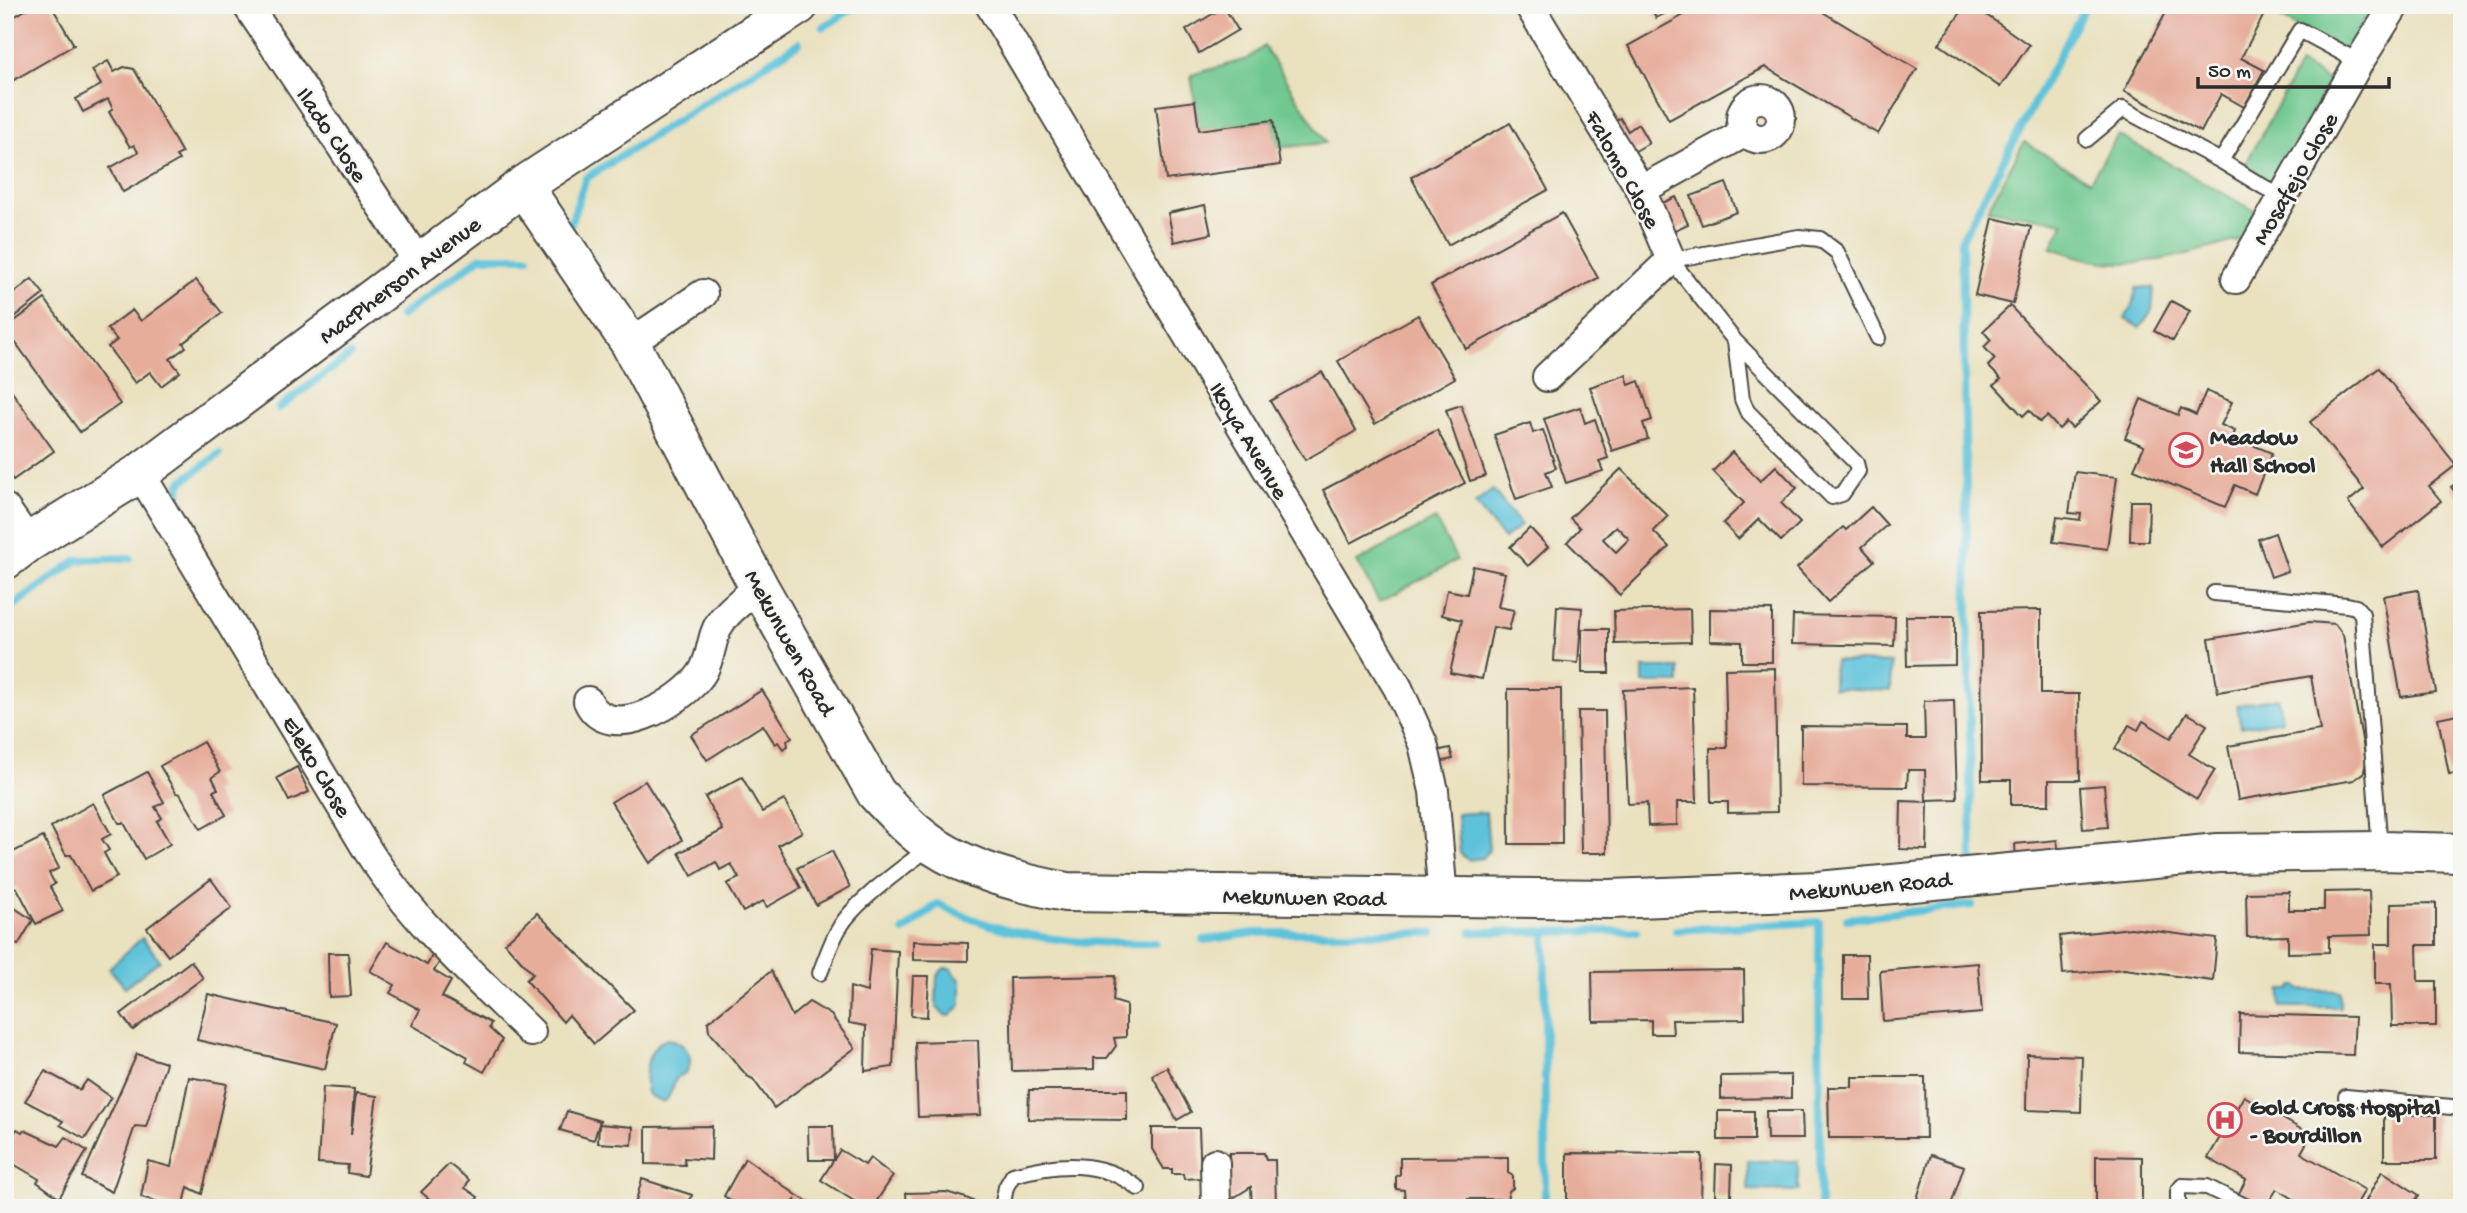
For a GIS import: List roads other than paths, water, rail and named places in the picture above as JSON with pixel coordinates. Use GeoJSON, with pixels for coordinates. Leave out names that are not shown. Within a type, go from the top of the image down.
{"type":"FeatureCollection","features":[{"type":"Feature","properties":{"kind":"street","name":"Ilado Close"},"geometry":{"type":"LineString","coordinates":[[247,5],[419,263]]}},
{"type":"Feature","properties":{"kind":"street","name":"MacPherson Avenue"},"geometry":{"type":"LineString","coordinates":[[17,551],[140,473],[523,187],[799,5]]}},
{"type":"Feature","properties":{"kind":"street","name":"Ikoya Avenue"},"geometry":{"type":"LineString","coordinates":[[990,5],[1398,688],[1423,744],[1434,791],[1443,898]]}},
{"type":"Feature","properties":{"kind":"street","name":"Falomo Close"},"geometry":{"type":"LineString","coordinates":[[1529,5],[1641,190],[1671,260],[1547,377]]}},
{"type":"Feature","properties":{"kind":"street","name":"Mosafejo Close"},"geometry":{"type":"LineString","coordinates":[[2236,279],[2359,62],[2395,5]]}},
{"type":"Feature","properties":{"kind":"street"},"geometry":{"type":"LineString","coordinates":[[1641,190],[1746,132]]}},
{"type":"Feature","properties":{"kind":"street","name":"Mekunwen Road"},"geometry":{"type":"LineString","coordinates":[[523,187],[630,343],[759,587],[876,793],[932,845],[985,872],[1066,892],[1610,899],[1819,891],[2218,853],[2462,853]]}},
{"type":"Feature","properties":{"kind":"street"},"geometry":{"type":"LineString","coordinates":[[630,343],[703,294]]}},
{"type":"Feature","properties":{"kind":"street","name":"Eleko Close"},"geometry":{"type":"LineString","coordinates":[[140,473],[389,882],[467,970],[531,1032]]}},
{"type":"Feature","properties":{"kind":"street"},"geometry":{"type":"LineString","coordinates":[[5,508],[17,551]]}},
{"type":"Feature","properties":{"kind":"street"},"geometry":{"type":"LineString","coordinates":[[588,701],[592,711],[601,718],[615,722],[666,706],[694,684],[703,672],[710,658],[715,633],[723,618],[759,587]]}},
{"type":"Feature","properties":{"kind":"street"},"geometry":{"type":"LineString","coordinates":[[1215,1163],[1216,1208]]}},
{"type":"Feature","properties":{"kind":"lane"},"geometry":{"type":"LineString","coordinates":[[2221,161],[2300,30],[2359,62]]}},
{"type":"Feature","properties":{"kind":"lane"},"geometry":{"type":"LineString","coordinates":[[2087,139],[2123,109],[2221,161],[2282,198]]}},
{"type":"Feature","properties":{"kind":"lane"},"geometry":{"type":"LineString","coordinates":[[1735,341],[1742,398],[1747,411],[1832,497],[1842,494],[1858,471],[1856,463],[1735,341],[1671,260],[1798,237],[1820,239],[1837,252],[1878,338]]}},
{"type":"Feature","properties":{"kind":"lane"},"geometry":{"type":"LineString","coordinates":[[2214,593],[2347,605],[2356,607],[2362,614],[2380,851]]}},
{"type":"Feature","properties":{"kind":"lane"},"geometry":{"type":"LineString","coordinates":[[820,973],[839,927],[849,915],[887,880],[932,845]]}},
{"type":"Feature","properties":{"kind":"lane"},"geometry":{"type":"LineString","coordinates":[[2346,1097],[2462,1108]]}},
{"type":"Feature","properties":{"kind":"lane"},"geometry":{"type":"LineString","coordinates":[[1002,1208],[1006,1187],[1013,1175],[1049,1167],[1086,1166],[1126,1178],[1138,1188]]}},
{"type":"Feature","properties":{"kind":"lane"},"geometry":{"type":"LineString","coordinates":[[2178,1208],[2178,1191],[2182,1186],[2207,1187],[2249,1208]]}},
{"type":"Feature","properties":{"kind":"water"},"geometry":{"type":"Polygon","coordinates":[[[2154,287],[2152,310],[2140,328],[2125,319],[2134,301],[2136,288],[2154,287]]]}},
{"type":"Feature","properties":{"kind":"water"},"geometry":{"type":"Polygon","coordinates":[[[1493,490],[1521,525],[1504,539],[1475,504],[1493,490]]]}},
{"type":"Feature","properties":{"kind":"water"},"geometry":{"type":"Polygon","coordinates":[[[1834,661],[1891,663],[1890,691],[1833,688],[1834,661]]]}},
{"type":"Feature","properties":{"kind":"water"},"geometry":{"type":"Polygon","coordinates":[[[1643,668],[1679,668],[1679,683],[1643,683],[1643,668]]]}},
{"type":"Feature","properties":{"kind":"water"},"geometry":{"type":"Polygon","coordinates":[[[2278,698],[2282,720],[2241,727],[2237,705],[2278,698]]]}},
{"type":"Feature","properties":{"kind":"water"},"geometry":{"type":"Polygon","coordinates":[[[1486,812],[1489,850],[1483,858],[1468,860],[1460,853],[1457,814],[1486,812]]]}},
{"type":"Feature","properties":{"kind":"water"},"geometry":{"type":"Polygon","coordinates":[[[142,938],[160,960],[125,987],[109,968],[142,938]]]}},
{"type":"Feature","properties":{"kind":"water"},"geometry":{"type":"Polygon","coordinates":[[[944,968],[950,968],[961,981],[961,1005],[950,1016],[944,1015],[936,1006],[937,976],[944,968]]]}},
{"type":"Feature","properties":{"kind":"water"},"geometry":{"type":"Polygon","coordinates":[[[2293,986],[2300,990],[2340,991],[2340,1007],[2281,1007],[2281,990],[2290,990],[2293,986]]]}},
{"type":"Feature","properties":{"kind":"water"},"geometry":{"type":"Polygon","coordinates":[[[668,1039],[683,1046],[690,1060],[686,1072],[677,1078],[668,1098],[661,1101],[647,1093],[646,1069],[655,1047],[668,1039]]]}},
{"type":"Feature","properties":{"kind":"water"},"geometry":{"type":"Polygon","coordinates":[[[1748,1161],[1798,1161],[1798,1191],[1748,1190],[1748,1161]]]}},
{"type":"Feature","properties":{"kind":"waterway"},"geometry":{"type":"LineString","coordinates":[[824,27],[858,5]]}},
{"type":"Feature","properties":{"kind":"waterway"},"geometry":{"type":"LineString","coordinates":[[1972,864],[1962,239],[2086,5]]}},
{"type":"Feature","properties":{"kind":"waterway"},"geometry":{"type":"LineString","coordinates":[[569,228],[586,178],[799,43]]}},
{"type":"Feature","properties":{"kind":"waterway"},"geometry":{"type":"LineString","coordinates":[[401,316],[481,257],[528,257]]}},
{"type":"Feature","properties":{"kind":"waterway"},"geometry":{"type":"LineString","coordinates":[[279,408],[350,355]]}},
{"type":"Feature","properties":{"kind":"waterway"},"geometry":{"type":"LineString","coordinates":[[176,515],[180,483],[219,454]]}},
{"type":"Feature","properties":{"kind":"waterway"},"geometry":{"type":"LineString","coordinates":[[5,612],[77,560],[130,558]]}},
{"type":"Feature","properties":{"kind":"waterway"},"geometry":{"type":"LineString","coordinates":[[904,931],[938,904],[990,925],[1044,937],[1099,943],[1155,943]]}},
{"type":"Feature","properties":{"kind":"waterway"},"geometry":{"type":"LineString","coordinates":[[1847,919],[1972,905]]}},
{"type":"Feature","properties":{"kind":"waterway"},"geometry":{"type":"LineString","coordinates":[[1676,930],[1819,922],[1820,1208]]}},
{"type":"Feature","properties":{"kind":"waterway"},"geometry":{"type":"LineString","coordinates":[[1472,932],[1637,931]]}},
{"type":"Feature","properties":{"kind":"waterway"},"geometry":{"type":"LineString","coordinates":[[1204,940],[1254,933],[1432,933]]}},
{"type":"Feature","properties":{"kind":"waterway"},"geometry":{"type":"LineString","coordinates":[[1545,933],[1545,1208]]}},
{"type":"Feature","properties":{"kind":"place","name":"Meadow Hall School"},"geometry":{"type":"Point","coordinates":[2186,450]}},
{"type":"Feature","properties":{"kind":"place","name":"Gold Cross Hospital - Bourdillon"},"geometry":{"type":"Point","coordinates":[2225,1120]}}]}
